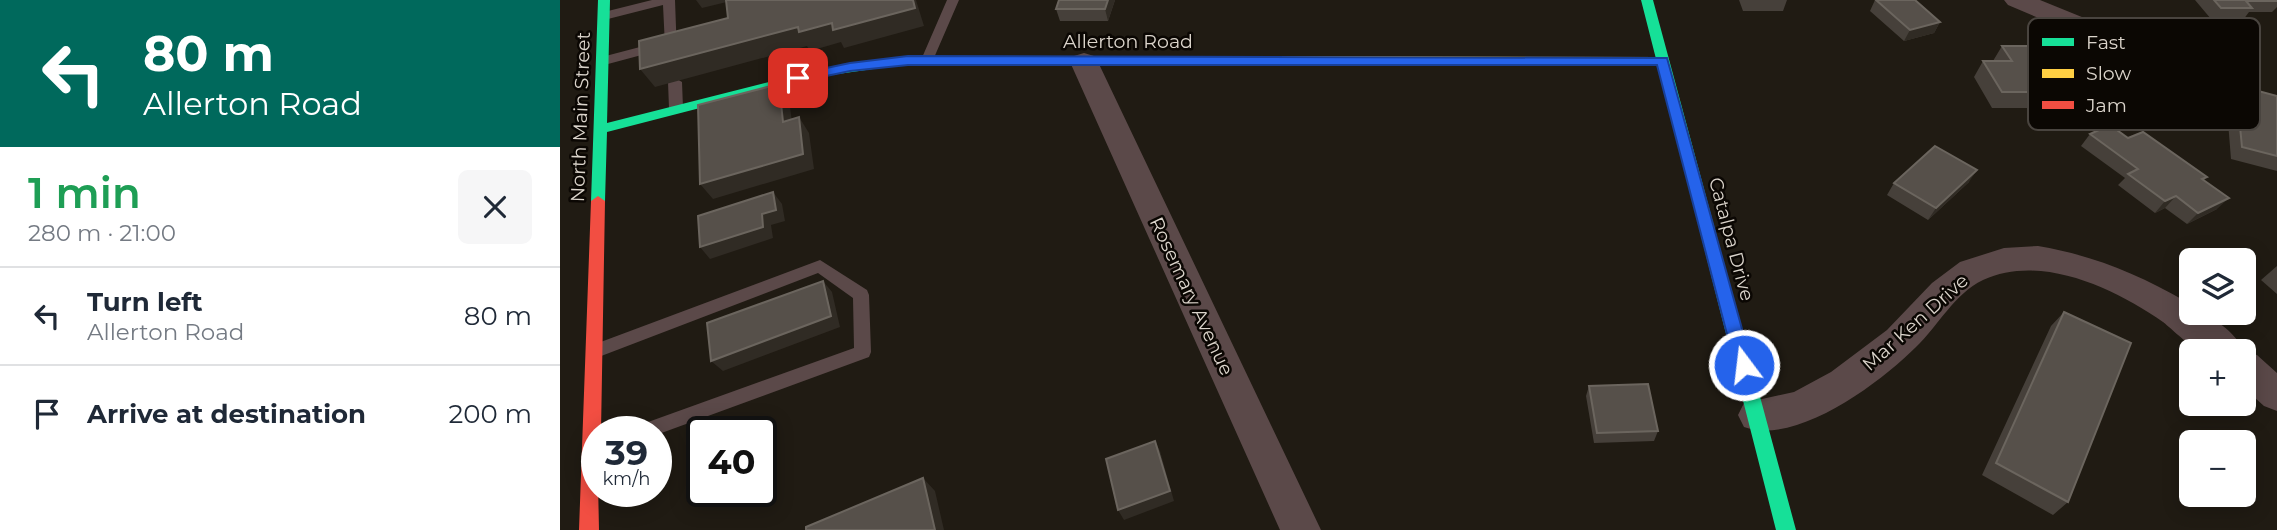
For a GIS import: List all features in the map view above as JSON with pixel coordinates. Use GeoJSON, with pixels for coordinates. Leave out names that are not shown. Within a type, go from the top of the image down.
{"type":"FeatureCollection","features":[{"type":"Feature","properties":{"kind":"street","name":"Catalpa Drive"},"geometry":{"type":"LineString","coordinates":[[1647,0],[1786,530]]}},
{"type":"Feature","properties":{"kind":"street"},"geometry":{"type":"LineString","coordinates":[[2017,0],[2061,18]]}},
{"type":"Feature","properties":{"kind":"street","name":"North Main Street"},"geometry":{"type":"LineString","coordinates":[[594,416],[604,8]]}},
{"type":"Feature","properties":{"kind":"street","name":"Allerton Road"},"geometry":{"type":"LineString","coordinates":[[601,129],[824,72],[927,60],[1662,61]]}},
{"type":"Feature","properties":{"kind":"street","name":"Rosemary Avenue"},"geometry":{"type":"LineString","coordinates":[[1084,62],[1301,530]]}},
{"type":"Feature","properties":{"kind":"street","name":"Mar Ken Drive"},"geometry":{"type":"LineString","coordinates":[[1757,415],[1801,408],[1835,391],[1902,338],[1944,292],[1971,271],[2016,260],[2060,262],[2110,278],[2176,313],[2210,339]]}},
{"type":"Feature","properties":{"kind":"street"},"geometry":{"type":"LineString","coordinates":[[2256,377],[2277,395]]}},
{"type":"Feature","properties":{"kind":"street","name":"North Main Street"},"geometry":{"type":"LineString","coordinates":[[589,530],[590,507]]}},
{"type":"Feature","properties":{"kind":"lane"},"geometry":{"type":"LineString","coordinates":[[603,61],[672,48],[668,0],[604,8]]}},
{"type":"Feature","properties":{"kind":"lane"},"geometry":{"type":"LineString","coordinates":[[927,60],[953,0]]}},
{"type":"Feature","properties":{"kind":"lane"},"geometry":{"type":"LineString","coordinates":[[675,82],[677,108]]}},
{"type":"Feature","properties":{"kind":"lane"},"geometry":{"type":"LineString","coordinates":[[594,351],[820,266],[861,295],[863,352],[672,421]]}},
{"type":"Feature","properties":{"kind":"building"},"geometry":{"type":"Polygon","coordinates":[[[726,0],[913,0],[915,8],[833,30],[832,23],[799,32],[798,27],[640,69],[639,41],[728,18],[726,0]]]}},
{"type":"Feature","properties":{"kind":"building"},"geometry":{"type":"Polygon","coordinates":[[[1059,0],[1108,0],[1105,9],[1056,9],[1059,0]]]}},
{"type":"Feature","properties":{"kind":"building"},"geometry":{"type":"Polygon","coordinates":[[[1876,0],[1915,0],[1940,22],[1910,30],[1876,0]]]}},
{"type":"Feature","properties":{"kind":"building"},"geometry":{"type":"Polygon","coordinates":[[[2214,0],[2277,1],[2246,1],[2252,8],[2221,8],[2214,0]]]}},
{"type":"Feature","properties":{"kind":"building"},"geometry":{"type":"Polygon","coordinates":[[[2002,46],[2028,46],[2028,92],[2002,92],[1983,61],[2012,61],[2002,46]]]}},
{"type":"Feature","properties":{"kind":"building"},"geometry":{"type":"Polygon","coordinates":[[[779,84],[783,122],[799,117],[803,154],[700,184],[698,105],[779,84]]]}},
{"type":"Feature","properties":{"kind":"building"},"geometry":{"type":"Polygon","coordinates":[[[2260,91],[2277,96],[2277,156],[2242,147],[2240,130],[2260,130],[2260,91]]]}},
{"type":"Feature","properties":{"kind":"building"},"geometry":{"type":"Polygon","coordinates":[[[2099,130],[2117,130],[2128,138],[2143,132],[2207,177],[2202,179],[2229,198],[2198,213],[2176,196],[2165,201],[2128,174],[2138,169],[2090,134],[2099,130]]]}},
{"type":"Feature","properties":{"kind":"building"},"geometry":{"type":"Polygon","coordinates":[[[1935,146],[1977,170],[1936,208],[1894,183],[1935,146]]]}},
{"type":"Feature","properties":{"kind":"building"},"geometry":{"type":"Polygon","coordinates":[[[773,192],[776,210],[762,214],[763,227],[700,247],[698,216],[773,192]]]}},
{"type":"Feature","properties":{"kind":"building"},"geometry":{"type":"Polygon","coordinates":[[[823,281],[831,316],[711,361],[707,323],[823,281]]]}},
{"type":"Feature","properties":{"kind":"building"},"geometry":{"type":"Polygon","coordinates":[[[2064,312],[2131,343],[2068,502],[1996,463],[2064,312]]]}},
{"type":"Feature","properties":{"kind":"building"},"geometry":{"type":"Polygon","coordinates":[[[1648,384],[1658,431],[1597,433],[1589,386],[1648,384]]]}},
{"type":"Feature","properties":{"kind":"building"},"geometry":{"type":"Polygon","coordinates":[[[1155,441],[1170,491],[1118,510],[1106,459],[1155,441]]]}},
{"type":"Feature","properties":{"kind":"building"},"geometry":{"type":"Polygon","coordinates":[[[923,478],[935,530],[806,530],[806,527],[923,478]]]}},
{"type":"Feature","properties":{"kind":"traffic: fast"},"geometry":{"type":"LineString","coordinates":[[598,201],[604,0]]}},
{"type":"Feature","properties":{"kind":"traffic: fast"},"geometry":{"type":"LineString","coordinates":[[1647,0],[1786,530]]}},
{"type":"Feature","properties":{"kind":"traffic: fast"},"geometry":{"type":"LineString","coordinates":[[601,129],[824,72],[908,60],[1265,60]]}},
{"type":"Feature","properties":{"kind":"traffic: slow"},"geometry":{"type":"LineString","coordinates":[[1265,60],[1662,61]]}},
{"type":"Feature","properties":{"kind":"traffic: jam"},"geometry":{"type":"LineString","coordinates":[[589,530],[598,201]]}},
{"type":"Feature","properties":{"kind":"route"},"geometry":{"type":"LineString","coordinates":[[798,78],[850,67],[908,60],[1662,61],[1744,365]]}}]}
